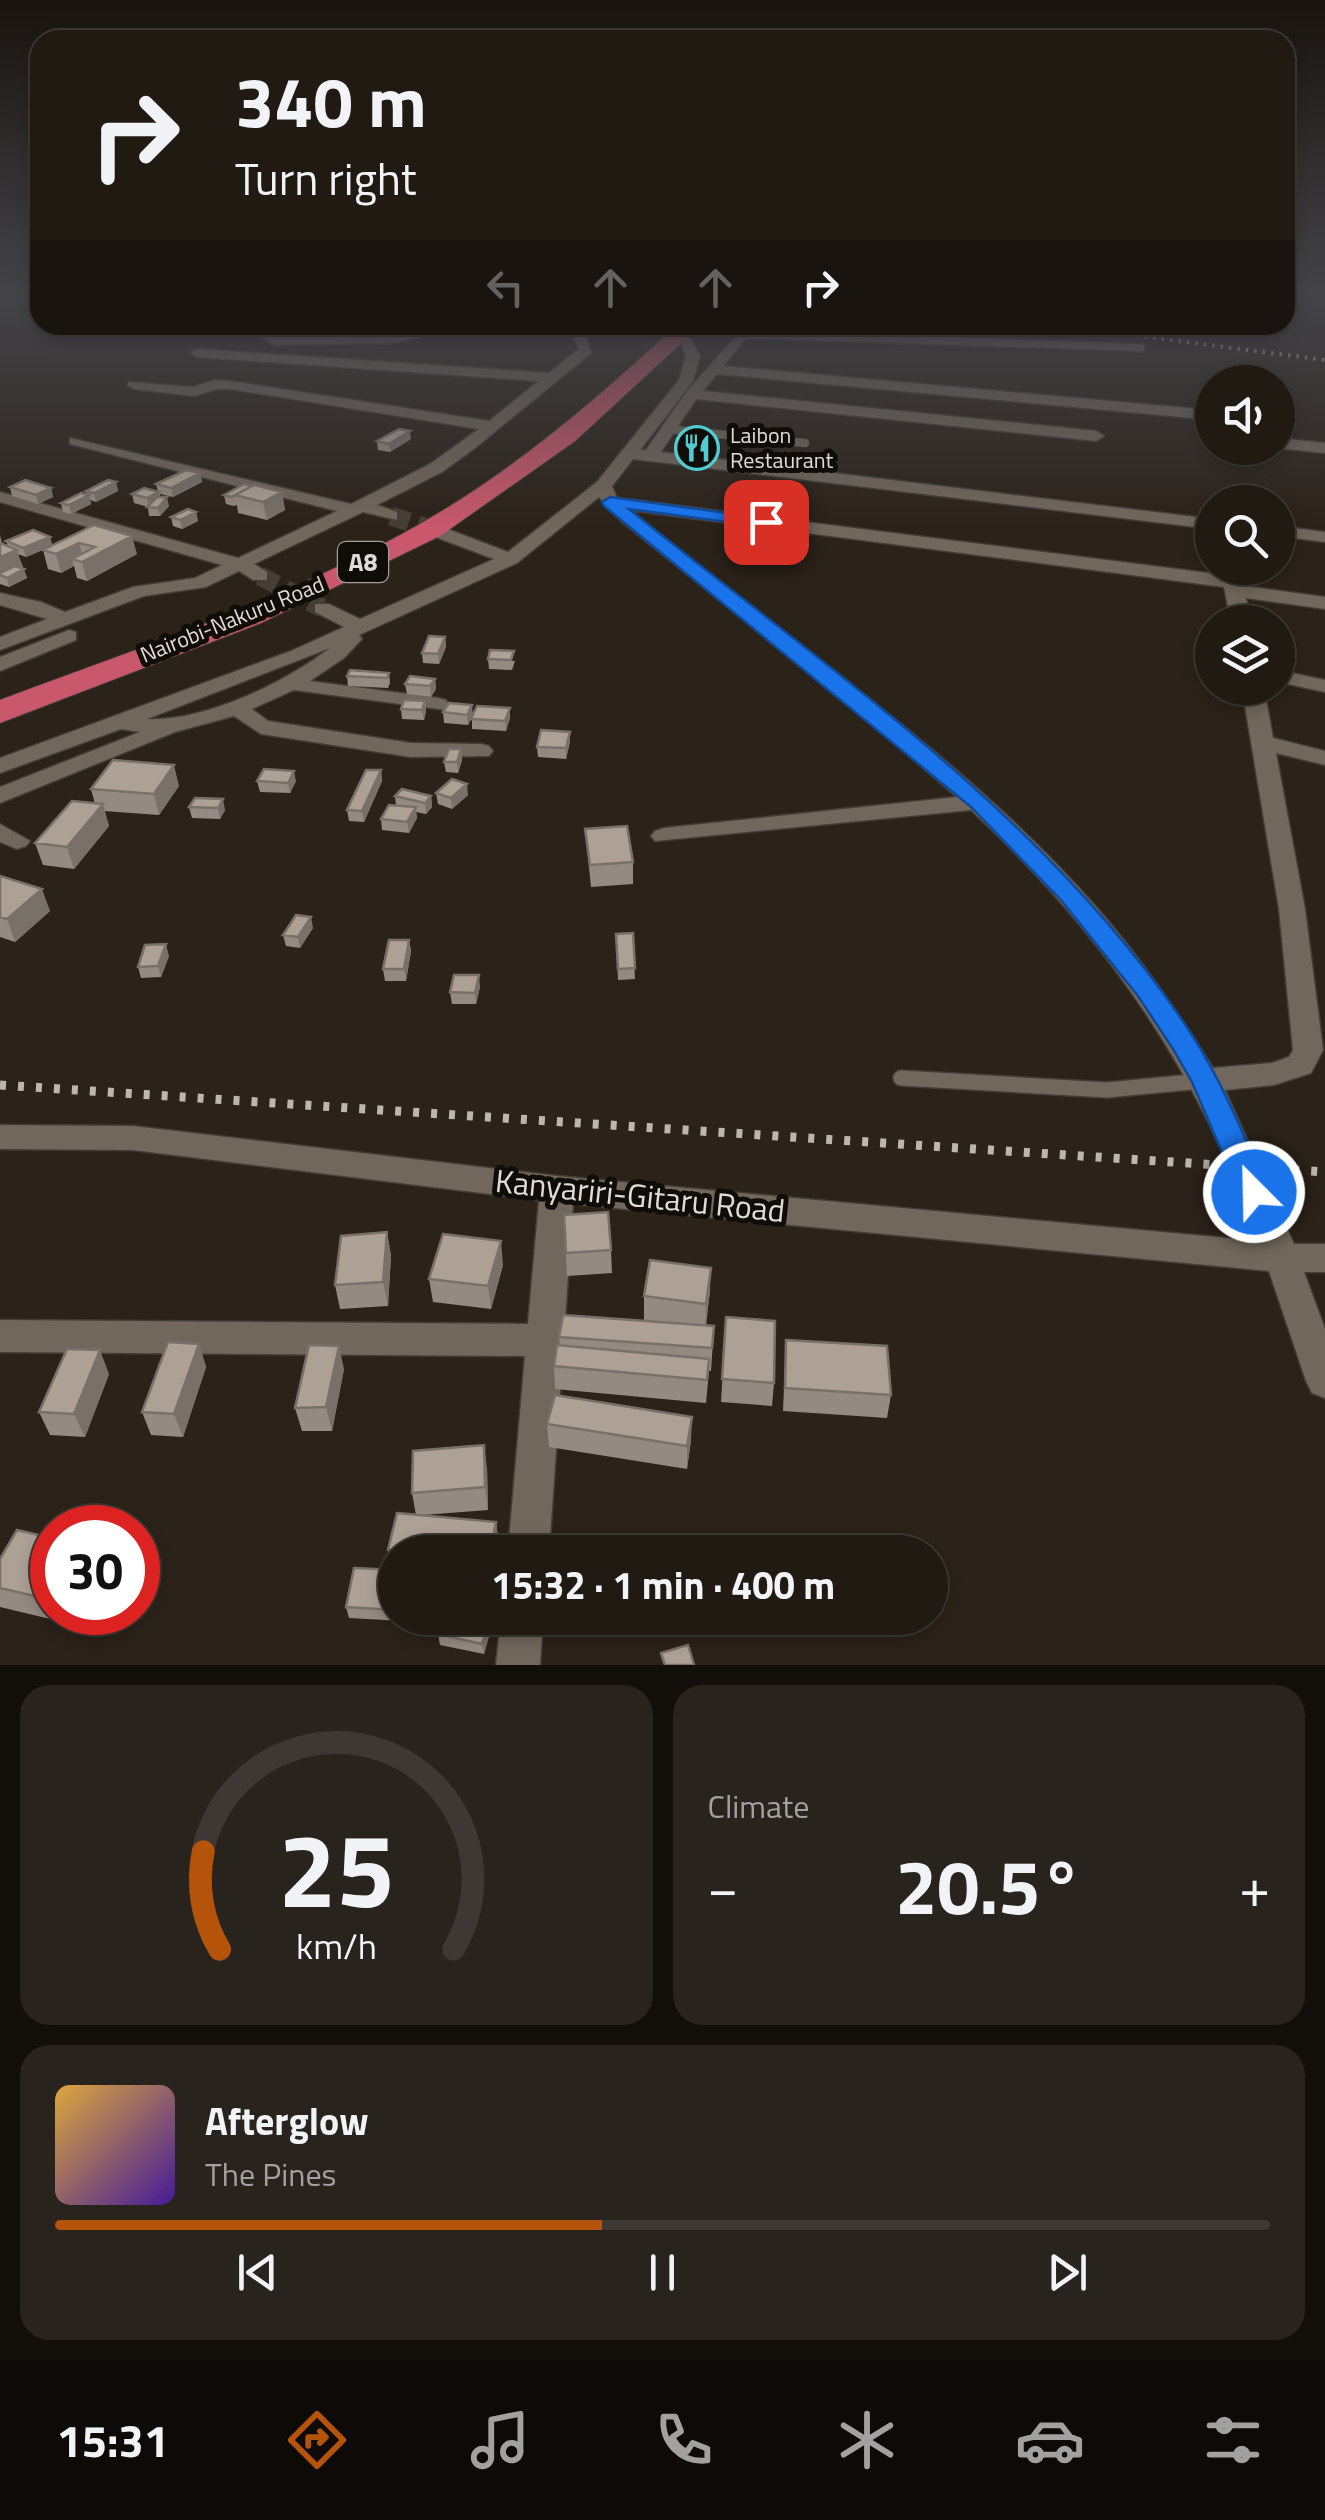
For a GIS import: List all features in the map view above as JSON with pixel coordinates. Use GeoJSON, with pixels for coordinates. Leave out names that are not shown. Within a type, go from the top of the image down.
{"type":"FeatureCollection","features":[{"type":"Feature","properties":{"kind":"highway","name":"Nairobi-Nakuru Road"},"geometry":{"type":"LineString","coordinates":[[0,694],[230,604],[415,515],[621,373]]}},
{"type":"Feature","properties":{"kind":"highway","name":"Nairobi-Nakuru Road"},"geometry":{"type":"LineString","coordinates":[[0,712],[289,597],[442,522],[564,438],[635,373]]}},
{"type":"Feature","properties":{"kind":"street"},"geometry":{"type":"LineString","coordinates":[[473,373],[551,378]]}},
{"type":"Feature","properties":{"kind":"street"},"geometry":{"type":"LineString","coordinates":[[0,665],[199,583],[436,468],[558,373]]}},
{"type":"Feature","properties":{"kind":"street"},"geometry":{"type":"LineString","coordinates":[[568,517],[593,513],[607,501],[628,453],[686,381],[685,373]]}},
{"type":"Feature","properties":{"kind":"street"},"geometry":{"type":"LineString","coordinates":[[650,457],[709,373]]}},
{"type":"Feature","properties":{"kind":"street"},"geometry":{"type":"LineString","coordinates":[[752,373],[1195,414]]}},
{"type":"Feature","properties":{"kind":"street"},"geometry":{"type":"LineString","coordinates":[[134,385],[194,392],[215,384],[230,385],[492,426]]}},
{"type":"Feature","properties":{"kind":"street"},"geometry":{"type":"LineString","coordinates":[[692,394],[1096,436]]}},
{"type":"Feature","properties":{"kind":"street"},"geometry":{"type":"LineString","coordinates":[[76,441],[391,516]]}},
{"type":"Feature","properties":{"kind":"street"},"geometry":{"type":"LineString","coordinates":[[1295,445],[1325,448]]}},
{"type":"Feature","properties":{"kind":"street"},"geometry":{"type":"LineString","coordinates":[[628,453],[1195,522]]}},
{"type":"Feature","properties":{"kind":"street"},"geometry":{"type":"LineString","coordinates":[[0,496],[240,564],[260,576]]}},
{"type":"Feature","properties":{"kind":"street"},"geometry":{"type":"LineString","coordinates":[[607,501],[979,802],[1114,948],[1206,1080],[1280,1258],[1314,1318],[1325,1381]]}},
{"type":"Feature","properties":{"kind":"street"},"geometry":{"type":"LineString","coordinates":[[0,766],[362,628],[510,560],[568,517],[607,501],[1195,575]]}},
{"type":"Feature","properties":{"kind":"street"},"geometry":{"type":"LineString","coordinates":[[444,534],[510,560]]}},
{"type":"Feature","properties":{"kind":"street"},"geometry":{"type":"LineString","coordinates":[[1295,534],[1325,537]]}},
{"type":"Feature","properties":{"kind":"street"},"geometry":{"type":"LineString","coordinates":[[0,644],[140,590],[199,583]]}},
{"type":"Feature","properties":{"kind":"street"},"geometry":{"type":"LineString","coordinates":[[1253,585],[1325,603]]}},
{"type":"Feature","properties":{"kind":"street"},"geometry":{"type":"LineString","coordinates":[[0,600],[66,620]]}},
{"type":"Feature","properties":{"kind":"street"},"geometry":{"type":"LineString","coordinates":[[322,608],[362,628]]}},
{"type":"Feature","properties":{"kind":"street"},"geometry":{"type":"LineString","coordinates":[[0,796],[298,679],[336,657],[362,628]]}},
{"type":"Feature","properties":{"kind":"street"},"geometry":{"type":"LineString","coordinates":[[298,679],[303,687],[438,705]]}},
{"type":"Feature","properties":{"kind":"street"},"geometry":{"type":"LineString","coordinates":[[1295,680],[1325,686]]}},
{"type":"Feature","properties":{"kind":"street"},"geometry":{"type":"LineString","coordinates":[[1206,1080],[1274,1074],[1300,1066],[1316,1050],[1256,705]]}},
{"type":"Feature","properties":{"kind":"street"},"geometry":{"type":"LineString","coordinates":[[234,706],[261,726],[411,750],[481,751]]}},
{"type":"Feature","properties":{"kind":"street"},"geometry":{"type":"LineString","coordinates":[[113,724],[175,726]]}},
{"type":"Feature","properties":{"kind":"street"},"geometry":{"type":"LineString","coordinates":[[1264,744],[1325,758]]}},
{"type":"Feature","properties":{"kind":"street"},"geometry":{"type":"LineString","coordinates":[[664,836],[979,802]]}},
{"type":"Feature","properties":{"kind":"street","name":"Kanyariri-Gitaru Road"},"geometry":{"type":"LineString","coordinates":[[0,1136],[133,1138],[556,1189],[1280,1258],[1325,1258]]}},
{"type":"Feature","properties":{"kind":"street"},"geometry":{"type":"LineString","coordinates":[[529,1535],[556,1189]]}},
{"type":"Feature","properties":{"kind":"street"},"geometry":{"type":"LineString","coordinates":[[0,1336],[546,1340]]}},
{"type":"Feature","properties":{"kind":"street"},"geometry":{"type":"LineString","coordinates":[[518,1665],[521,1635]]}},
{"type":"Feature","properties":{"kind":"lane"},"geometry":{"type":"LineString","coordinates":[[668,429],[805,443]]}},
{"type":"Feature","properties":{"kind":"lane"},"geometry":{"type":"LineString","coordinates":[[901,1078],[1107,1090],[1206,1080]]}},
{"type":"Feature","properties":{"kind":"building"},"geometry":{"type":"Polygon","coordinates":[[[399,429],[410,431],[389,444],[377,441],[399,429]]]}},
{"type":"Feature","properties":{"kind":"building"},"geometry":{"type":"Polygon","coordinates":[[[186,470],[200,473],[171,488],[156,484],[186,470]]]}},
{"type":"Feature","properties":{"kind":"building"},"geometry":{"type":"Polygon","coordinates":[[[25,480],[51,488],[36,495],[10,487],[25,480]]]}},
{"type":"Feature","properties":{"kind":"building"},"geometry":{"type":"Polygon","coordinates":[[[108,480],[116,482],[94,493],[86,491],[108,480]]]}},
{"type":"Feature","properties":{"kind":"building"},"geometry":{"type":"Polygon","coordinates":[[[244,484],[252,486],[232,497],[224,495],[244,484]]]}},
{"type":"Feature","properties":{"kind":"building"},"geometry":{"type":"Polygon","coordinates":[[[254,485],[282,492],[263,502],[235,495],[254,485]]]}},
{"type":"Feature","properties":{"kind":"building"},"geometry":{"type":"Polygon","coordinates":[[[144,488],[159,492],[147,498],[132,494],[144,488]]]}},
{"type":"Feature","properties":{"kind":"building"},"geometry":{"type":"Polygon","coordinates":[[[81,493],[89,495],[69,505],[61,503],[81,493]]]}},
{"type":"Feature","properties":{"kind":"building"},"geometry":{"type":"Polygon","coordinates":[[[157,497],[167,497],[158,508],[147,507],[157,497]]]}},
{"type":"Feature","properties":{"kind":"building"},"geometry":{"type":"Polygon","coordinates":[[[188,509],[196,512],[180,520],[171,517],[188,509]]]}},
{"type":"Feature","properties":{"kind":"building"},"geometry":{"type":"Polygon","coordinates":[[[94,525],[132,536],[82,562],[72,559],[95,547],[79,543],[56,554],[43,550],[94,525]]]}},
{"type":"Feature","properties":{"kind":"building"},"geometry":{"type":"Polygon","coordinates":[[[33,530],[50,537],[23,548],[6,541],[33,530]]]}},
{"type":"Feature","properties":{"kind":"building"},"geometry":{"type":"Polygon","coordinates":[[[0,543],[17,550],[0,557],[0,543]]]}},
{"type":"Feature","properties":{"kind":"building"},"geometry":{"type":"Polygon","coordinates":[[[15,566],[24,569],[7,578],[0,575],[0,573],[15,566]]]}},
{"type":"Feature","properties":{"kind":"building"},"geometry":{"type":"Polygon","coordinates":[[[429,636],[445,637],[438,654],[422,653],[429,636]]]}},
{"type":"Feature","properties":{"kind":"building"},"geometry":{"type":"Polygon","coordinates":[[[490,650],[514,651],[511,660],[488,659],[490,650]]]}},
{"type":"Feature","properties":{"kind":"building"},"geometry":{"type":"Polygon","coordinates":[[[350,670],[389,673],[387,678],[347,676],[350,670]]]}},
{"type":"Feature","properties":{"kind":"building"},"geometry":{"type":"Polygon","coordinates":[[[410,676],[435,679],[430,686],[405,684],[410,676]]]}},
{"type":"Feature","properties":{"kind":"building"},"geometry":{"type":"Polygon","coordinates":[[[404,700],[425,701],[422,710],[401,709],[404,700]]]}},
{"type":"Feature","properties":{"kind":"building"},"geometry":{"type":"Polygon","coordinates":[[[449,703],[472,705],[467,715],[443,712],[449,703]]]}},
{"type":"Feature","properties":{"kind":"building"},"geometry":{"type":"Polygon","coordinates":[[[477,706],[510,708],[505,721],[471,719],[477,706]]]}},
{"type":"Feature","properties":{"kind":"building"},"geometry":{"type":"Polygon","coordinates":[[[541,730],[570,732],[566,748],[537,747],[541,730]]]}},
{"type":"Feature","properties":{"kind":"building"},"geometry":{"type":"Polygon","coordinates":[[[449,749],[461,749],[457,762],[444,762],[449,749]]]}},
{"type":"Feature","properties":{"kind":"building"},"geometry":{"type":"Polygon","coordinates":[[[113,760],[174,765],[154,794],[91,789],[113,760]]]}},
{"type":"Feature","properties":{"kind":"building"},"geometry":{"type":"Polygon","coordinates":[[[264,769],[294,771],[288,783],[257,781],[264,769]]]}},
{"type":"Feature","properties":{"kind":"building"},"geometry":{"type":"Polygon","coordinates":[[[366,770],[381,770],[362,811],[347,810],[366,770]]]}},
{"type":"Feature","properties":{"kind":"building"},"geometry":{"type":"Polygon","coordinates":[[[452,779],[467,784],[451,798],[436,793],[452,779]]]}},
{"type":"Feature","properties":{"kind":"building"},"geometry":{"type":"Polygon","coordinates":[[[402,789],[431,796],[425,803],[395,796],[402,789]]]}},
{"type":"Feature","properties":{"kind":"building"},"geometry":{"type":"Polygon","coordinates":[[[195,798],[223,799],[218,808],[189,807],[195,798]]]}},
{"type":"Feature","properties":{"kind":"building"},"geometry":{"type":"Polygon","coordinates":[[[72,801],[103,804],[67,847],[35,843],[72,801]]]}},
{"type":"Feature","properties":{"kind":"building"},"geometry":{"type":"Polygon","coordinates":[[[389,805],[416,807],[407,822],[381,819],[389,805]]]}},
{"type":"Feature","properties":{"kind":"building"},"geometry":{"type":"Polygon","coordinates":[[[627,826],[633,862],[590,865],[585,829],[627,826]]]}},
{"type":"Feature","properties":{"kind":"building"},"geometry":{"type":"Polygon","coordinates":[[[0,876],[42,889],[7,919],[0,917],[0,876]]]}},
{"type":"Feature","properties":{"kind":"building"},"geometry":{"type":"Polygon","coordinates":[[[296,915],[311,917],[298,937],[283,935],[296,915]]]}},
{"type":"Feature","properties":{"kind":"building"},"geometry":{"type":"Polygon","coordinates":[[[633,933],[635,968],[618,969],[616,934],[633,933]]]}},
{"type":"Feature","properties":{"kind":"building"},"geometry":{"type":"Polygon","coordinates":[[[389,940],[409,940],[404,969],[383,969],[389,940]]]}},
{"type":"Feature","properties":{"kind":"building"},"geometry":{"type":"Polygon","coordinates":[[[166,944],[158,966],[138,967],[145,945],[166,944]]]}},
{"type":"Feature","properties":{"kind":"building"},"geometry":{"type":"Polygon","coordinates":[[[454,975],[479,975],[475,993],[450,992],[454,975]]]}},
{"type":"Feature","properties":{"kind":"building"},"geometry":{"type":"Polygon","coordinates":[[[608,1212],[611,1250],[566,1253],[564,1215],[608,1212]]]}},
{"type":"Feature","properties":{"kind":"building"},"geometry":{"type":"Polygon","coordinates":[[[387,1232],[383,1282],[335,1285],[341,1236],[387,1232]]]}},
{"type":"Feature","properties":{"kind":"building"},"geometry":{"type":"Polygon","coordinates":[[[443,1234],[501,1241],[488,1286],[429,1279],[443,1234]]]}},
{"type":"Feature","properties":{"kind":"building"},"geometry":{"type":"Polygon","coordinates":[[[650,1260],[711,1268],[706,1304],[644,1296],[650,1260]]]}},
{"type":"Feature","properties":{"kind":"building"},"geometry":{"type":"Polygon","coordinates":[[[563,1315],[714,1326],[712,1348],[559,1337],[563,1315]]]}},
{"type":"Feature","properties":{"kind":"building"},"geometry":{"type":"Polygon","coordinates":[[[726,1317],[775,1321],[774,1383],[722,1379],[726,1317]]]}},
{"type":"Feature","properties":{"kind":"building"},"geometry":{"type":"Polygon","coordinates":[[[786,1340],[887,1346],[891,1395],[785,1388],[786,1340]]]}},
{"type":"Feature","properties":{"kind":"building"},"geometry":{"type":"Polygon","coordinates":[[[168,1342],[199,1344],[174,1414],[142,1412],[168,1342]]]}},
{"type":"Feature","properties":{"kind":"building"},"geometry":{"type":"Polygon","coordinates":[[[309,1345],[339,1346],[326,1407],[295,1408],[309,1345]]]}},
{"type":"Feature","properties":{"kind":"building"},"geometry":{"type":"Polygon","coordinates":[[[557,1345],[709,1359],[707,1380],[554,1366],[557,1345]]]}},
{"type":"Feature","properties":{"kind":"building"},"geometry":{"type":"Polygon","coordinates":[[[67,1349],[100,1350],[74,1414],[39,1412],[67,1349]]]}},
{"type":"Feature","properties":{"kind":"building"},"geometry":{"type":"Polygon","coordinates":[[[555,1395],[692,1417],[687,1446],[547,1424],[555,1395]]]}},
{"type":"Feature","properties":{"kind":"building"},"geometry":{"type":"Polygon","coordinates":[[[484,1445],[485,1487],[412,1493],[413,1451],[484,1445]]]}},
{"type":"Feature","properties":{"kind":"building"},"geometry":{"type":"Polygon","coordinates":[[[397,1513],[496,1522],[493,1535],[392,1535],[397,1513]]]}},
{"type":"Feature","properties":{"kind":"building"},"geometry":{"type":"Polygon","coordinates":[[[17,1530],[30,1533],[30,1595],[0,1588],[0,1559],[17,1530]]]}},
{"type":"Feature","properties":{"kind":"building"},"geometry":{"type":"Polygon","coordinates":[[[354,1568],[378,1569],[378,1609],[346,1607],[354,1568]]]}},
{"type":"Feature","properties":{"kind":"building"},"geometry":{"type":"Polygon","coordinates":[[[442,1635],[484,1635],[482,1644],[442,1635]]]}},
{"type":"Feature","properties":{"kind":"building"},"geometry":{"type":"Polygon","coordinates":[[[688,1645],[694,1665],[665,1665],[661,1653],[688,1645]]]}},
{"type":"Feature","properties":{"kind":"tunnel"},"geometry":{"type":"LineString","coordinates":[[391,516],[444,534]]}},
{"type":"Feature","properties":{"kind":"tunnel"},"geometry":{"type":"LineString","coordinates":[[260,576],[322,608]]}},
{"type":"Feature","properties":{"kind":"railway"},"geometry":{"type":"LineString","coordinates":[[0,1085],[1325,1172]]}},
{"type":"Feature","properties":{"kind":"place","name":"Laibon Restaurant"},"geometry":{"type":"Point","coordinates":[697,448]}},
{"type":"Feature","properties":{"kind":"route"},"geometry":{"type":"LineString","coordinates":[[766,522],[610,502],[979,802],[1070,895],[1147,990],[1206,1080],[1254,1192]]}}]}
